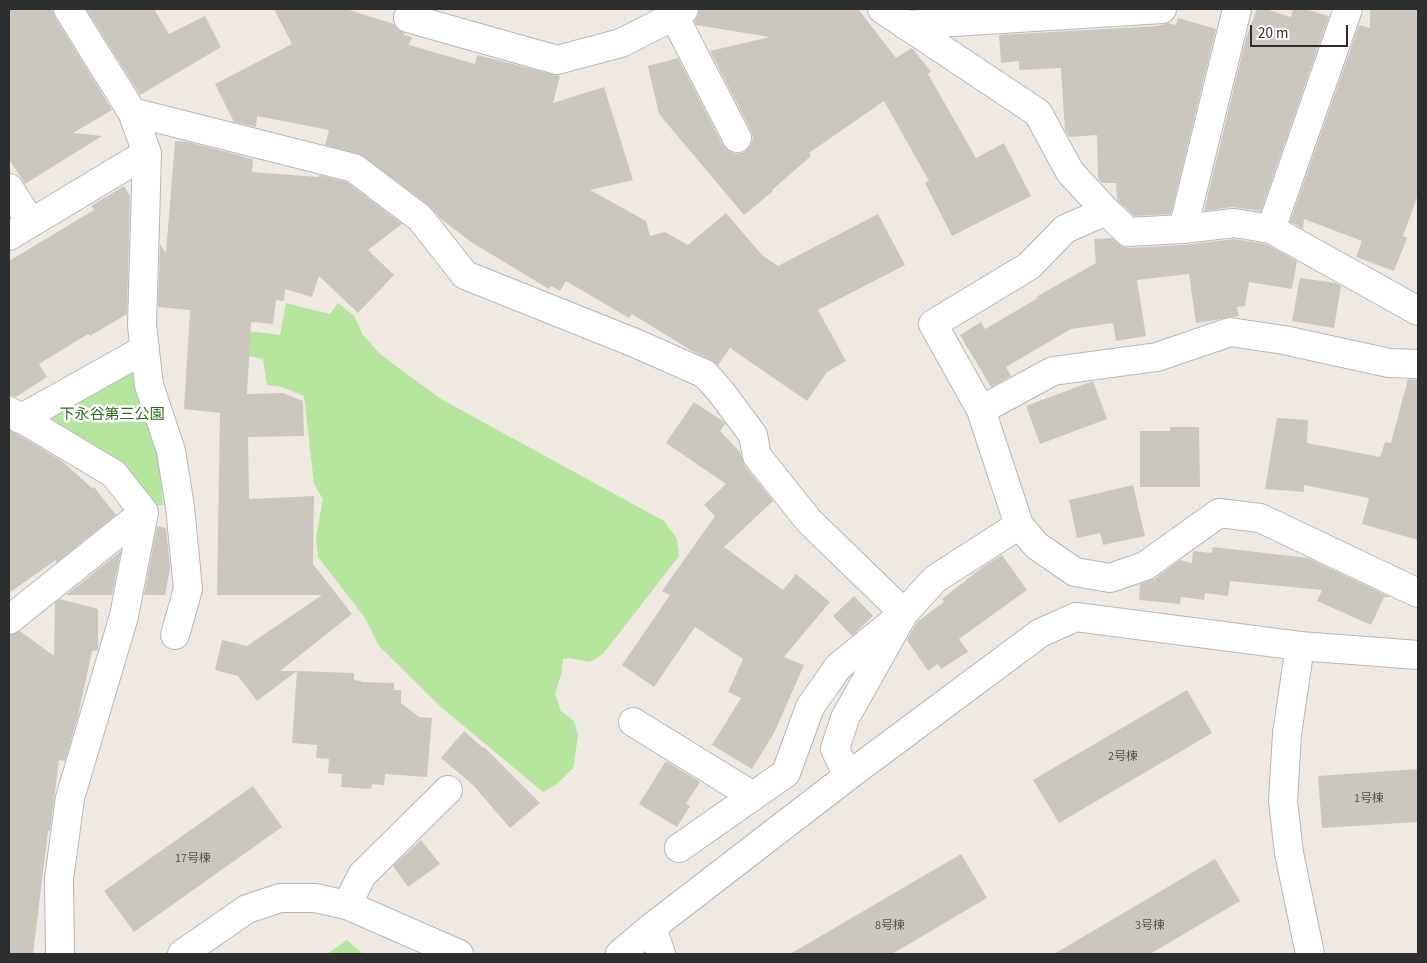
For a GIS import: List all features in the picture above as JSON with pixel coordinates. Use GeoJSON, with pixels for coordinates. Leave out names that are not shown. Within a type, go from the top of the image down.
{"type":"FeatureCollection","features":[{"type":"Feature","properties":{"kind":"street"},"geometry":{"type":"LineString","coordinates":[[68,9],[132,112],[146,153],[142,326],[149,385],[171,451],[180,507],[188,589],[175,635]]}},
{"type":"Feature","properties":{"kind":"street"},"geometry":{"type":"LineString","coordinates":[[882,9],[1038,113],[1070,172],[1128,232],[1183,229],[1234,223],[1271,229],[1418,311]]}},
{"type":"Feature","properties":{"kind":"street"},"geometry":{"type":"LineString","coordinates":[[905,26],[1162,9]]}},
{"type":"Feature","properties":{"kind":"street"},"geometry":{"type":"LineString","coordinates":[[1183,229],[1237,9]]}},
{"type":"Feature","properties":{"kind":"street"},"geometry":{"type":"LineString","coordinates":[[1271,229],[1348,9]]}},
{"type":"Feature","properties":{"kind":"street"},"geometry":{"type":"LineString","coordinates":[[408,18],[557,60],[621,43],[679,12],[737,138]]}},
{"type":"Feature","properties":{"kind":"street"},"geometry":{"type":"LineString","coordinates":[[132,112],[158,101]]}},
{"type":"Feature","properties":{"kind":"street"},"geometry":{"type":"LineString","coordinates":[[132,112],[354,168],[420,218],[465,275],[635,343],[705,374],[753,435],[757,456],[809,521],[904,613]]}},
{"type":"Feature","properties":{"kind":"street"},"geometry":{"type":"LineString","coordinates":[[9,188],[20,230],[146,153]]}},
{"type":"Feature","properties":{"kind":"street"},"geometry":{"type":"LineString","coordinates":[[1106,211],[1065,229],[1029,266],[933,324],[981,410],[1019,525],[1037,546],[1075,572],[1110,578],[1145,566],[1219,513],[1260,518],[1418,592]]}},
{"type":"Feature","properties":{"kind":"street"},"geometry":{"type":"LineString","coordinates":[[981,410],[1053,372],[1157,357],[1230,332],[1284,340],[1389,363],[1418,364]]}},
{"type":"Feature","properties":{"kind":"street"},"geometry":{"type":"LineString","coordinates":[[14,415],[145,349]]}},
{"type":"Feature","properties":{"kind":"street"},"geometry":{"type":"LineString","coordinates":[[14,415],[114,474],[144,512],[124,616],[70,798],[59,879],[60,954]]}},
{"type":"Feature","properties":{"kind":"street"},"geometry":{"type":"LineString","coordinates":[[9,620],[144,512]]}},
{"type":"Feature","properties":{"kind":"street"},"geometry":{"type":"LineString","coordinates":[[679,848],[786,773],[810,707],[838,667],[904,613],[934,579],[1019,525]]}},
{"type":"Feature","properties":{"kind":"street"},"geometry":{"type":"LineString","coordinates":[[848,776],[835,749],[845,718],[904,613]]}},
{"type":"Feature","properties":{"kind":"street"},"geometry":{"type":"LineString","coordinates":[[620,954],[652,927],[848,776],[1040,633],[1076,617],[1300,646],[1418,655]]}},
{"type":"Feature","properties":{"kind":"street"},"geometry":{"type":"LineString","coordinates":[[1300,646],[1287,734],[1283,801],[1289,853],[1310,954]]}},
{"type":"Feature","properties":{"kind":"street"},"geometry":{"type":"LineString","coordinates":[[634,722],[753,796]]}},
{"type":"Feature","properties":{"kind":"street"},"geometry":{"type":"LineString","coordinates":[[347,905],[362,875],[448,790]]}},
{"type":"Feature","properties":{"kind":"street"},"geometry":{"type":"LineString","coordinates":[[182,954],[248,909],[280,898],[315,898],[347,905],[459,954]]}},
{"type":"Feature","properties":{"kind":"street"},"geometry":{"type":"LineString","coordinates":[[652,927],[660,954]]}},
{"type":"Feature","properties":{"kind":"green space"},"geometry":{"type":"Polygon","coordinates":[[[286,303],[330,314],[338,303],[354,316],[363,335],[381,355],[441,399],[664,521],[677,539],[679,556],[603,654],[590,662],[570,658],[563,659],[562,672],[555,694],[561,711],[574,721],[578,736],[573,768],[557,784],[543,792],[442,708],[379,646],[365,618],[318,557],[316,537],[323,499],[314,484],[304,396],[282,387],[267,385],[263,359],[238,354],[240,330],[280,335],[286,303]]]}},
{"type":"Feature","properties":{"kind":"green space","name":"下永谷第三公園"},"geometry":{"type":"Polygon","coordinates":[[[124,368],[140,372],[159,452],[163,505],[150,505],[52,422],[54,410],[124,368]]]}},
{"type":"Feature","properties":{"kind":"green space"},"geometry":{"type":"Polygon","coordinates":[[[347,940],[363,954],[327,954],[347,940]]]}},
{"type":"Feature","properties":{"kind":"building"},"geometry":{"type":"Polygon","coordinates":[[[9,9],[52,9],[55,17],[112,110],[73,133],[102,136],[25,184],[9,159],[9,9]]]}},
{"type":"Feature","properties":{"kind":"building"},"geometry":{"type":"Polygon","coordinates":[[[86,9],[154,9],[169,34],[205,16],[221,47],[140,95],[86,9]]]}},
{"type":"Feature","properties":{"kind":"building"},"geometry":{"type":"Polygon","coordinates":[[[274,9],[346,9],[394,24],[404,35],[412,37],[409,45],[475,64],[477,55],[560,76],[553,103],[604,87],[633,180],[590,190],[646,221],[650,236],[665,232],[688,245],[726,213],[762,255],[778,266],[878,214],[905,265],[818,310],[846,361],[827,372],[807,401],[730,348],[718,365],[632,314],[629,318],[566,281],[560,291],[551,286],[549,289],[471,242],[440,218],[429,206],[363,156],[325,145],[329,130],[257,116],[256,127],[234,122],[215,84],[292,44],[274,9]]]}},
{"type":"Feature","properties":{"kind":"building"},"geometry":{"type":"Polygon","coordinates":[[[699,9],[858,9],[896,58],[912,48],[931,72],[928,74],[976,158],[1004,143],[1031,196],[952,236],[925,183],[929,181],[884,101],[809,153],[811,156],[744,215],[659,114],[648,66],[678,58],[723,145],[729,151],[736,154],[744,152],[750,146],[753,139],[751,131],[710,51],[770,37],[696,25],[694,21],[699,9]]]}},
{"type":"Feature","properties":{"kind":"building"},"geometry":{"type":"Polygon","coordinates":[[[1257,9],[1265,9],[1291,17],[1293,9],[1304,9],[1329,16],[1261,211],[1232,207],[1204,211],[1246,38],[1257,9]]]}},
{"type":"Feature","properties":{"kind":"building"},"geometry":{"type":"Polygon","coordinates":[[[1370,9],[1418,9],[1418,195],[1403,236],[1407,238],[1394,271],[1356,257],[1362,241],[1304,219],[1303,229],[1290,222],[1359,25],[1370,28],[1370,9]]]}},
{"type":"Feature","properties":{"kind":"building"},"geometry":{"type":"Polygon","coordinates":[[[1178,18],[1216,29],[1171,214],[1134,216],[1117,200],[1116,183],[1102,183],[1098,179],[1097,135],[1069,137],[1065,130],[1061,68],[1019,70],[1019,61],[1001,63],[999,35],[1158,26],[1168,23],[1176,25],[1178,18]]]}},
{"type":"Feature","properties":{"kind":"building"},"geometry":{"type":"Polygon","coordinates":[[[175,141],[188,142],[253,159],[252,172],[318,177],[319,175],[347,182],[402,224],[368,250],[394,275],[358,313],[319,276],[312,297],[285,289],[284,301],[276,300],[273,324],[251,322],[247,394],[283,393],[303,401],[304,436],[248,437],[249,499],[314,496],[313,564],[352,614],[280,671],[297,671],[257,701],[238,676],[215,670],[222,640],[247,646],[322,595],[217,595],[220,413],[184,409],[190,310],[158,307],[160,244],[166,253],[175,141]]]}},
{"type":"Feature","properties":{"kind":"building"},"geometry":{"type":"Polygon","coordinates":[[[124,186],[130,196],[127,314],[90,336],[88,334],[39,364],[47,377],[16,397],[9,395],[9,261],[94,210],[91,206],[124,186]]]}},
{"type":"Feature","properties":{"kind":"building"},"geometry":{"type":"Polygon","coordinates":[[[1112,238],[1128,248],[1184,245],[1234,239],[1266,244],[1297,261],[1292,289],[1249,282],[1245,306],[1237,307],[1239,316],[1196,323],[1189,274],[1137,280],[1146,336],[1116,341],[1113,323],[1071,329],[1006,367],[1011,376],[991,387],[960,335],[981,322],[985,329],[1096,263],[1094,239],[1112,238]]]}},
{"type":"Feature","properties":{"kind":"building"},"geometry":{"type":"Polygon","coordinates":[[[1300,278],[1336,283],[1341,286],[1334,328],[1292,321],[1300,278]]]}},
{"type":"Feature","properties":{"kind":"building"},"geometry":{"type":"Polygon","coordinates":[[[1408,379],[1418,380],[1418,540],[1362,524],[1369,498],[1304,485],[1304,492],[1265,489],[1277,418],[1308,420],[1307,443],[1380,457],[1385,442],[1391,443],[1408,379]]]}},
{"type":"Feature","properties":{"kind":"building"},"geometry":{"type":"Polygon","coordinates":[[[1093,381],[1107,419],[1040,444],[1026,406],[1093,381]]]}},
{"type":"Feature","properties":{"kind":"building"},"geometry":{"type":"Polygon","coordinates":[[[694,402],[724,422],[725,424],[720,431],[740,452],[745,466],[773,501],[724,547],[783,590],[796,574],[830,602],[784,657],[804,665],[774,733],[752,769],[712,745],[741,698],[728,692],[743,659],[695,627],[654,687],[622,665],[670,595],[662,591],[715,516],[704,505],[726,484],[666,443],[694,402]]]}},
{"type":"Feature","properties":{"kind":"building"},"geometry":{"type":"Polygon","coordinates":[[[1170,427],[1199,427],[1200,487],[1140,487],[1140,431],[1170,431],[1170,427]]]}},
{"type":"Feature","properties":{"kind":"building"},"geometry":{"type":"Polygon","coordinates":[[[9,429],[62,461],[92,488],[94,487],[116,515],[56,563],[56,560],[9,593],[9,429]]]}},
{"type":"Feature","properties":{"kind":"building"},"geometry":{"type":"Polygon","coordinates":[[[1133,485],[1145,536],[1103,545],[1100,533],[1077,538],[1069,500],[1133,485]]]}},
{"type":"Feature","properties":{"kind":"building"},"geometry":{"type":"Polygon","coordinates":[[[157,526],[166,528],[170,568],[165,595],[144,595],[157,526]]]}},
{"type":"Feature","properties":{"kind":"building"},"geometry":{"type":"Polygon","coordinates":[[[1213,547],[1308,558],[1390,597],[1384,597],[1371,625],[1317,601],[1322,590],[1230,581],[1228,596],[1205,593],[1204,600],[1181,597],[1180,604],[1139,600],[1140,584],[1154,579],[1180,560],[1192,563],[1193,551],[1212,553],[1213,547]]]}},
{"type":"Feature","properties":{"kind":"building"},"geometry":{"type":"Polygon","coordinates":[[[121,551],[112,595],[66,595],[121,551]]]}},
{"type":"Feature","properties":{"kind":"building"},"geometry":{"type":"Polygon","coordinates":[[[1002,555],[1027,590],[959,639],[968,652],[941,669],[938,664],[928,671],[907,640],[917,622],[944,602],[942,599],[984,566],[1002,555]]]}},
{"type":"Feature","properties":{"kind":"building"},"geometry":{"type":"Polygon","coordinates":[[[854,596],[873,616],[852,636],[833,616],[854,596]]]}},
{"type":"Feature","properties":{"kind":"building"},"geometry":{"type":"Polygon","coordinates":[[[60,599],[98,609],[98,650],[92,651],[78,716],[65,761],[59,760],[33,954],[9,954],[9,635],[20,631],[54,656],[55,603],[60,599]]]}},
{"type":"Feature","properties":{"kind":"building"},"geometry":{"type":"Polygon","coordinates":[[[297,671],[354,673],[354,680],[361,682],[394,683],[394,690],[401,690],[401,703],[419,717],[432,718],[427,777],[385,774],[384,785],[372,784],[371,789],[341,787],[342,774],[328,773],[329,759],[316,758],[317,745],[292,743],[297,671]]]}},
{"type":"Feature","properties":{"kind":"building"},"geometry":{"type":"Polygon","coordinates":[[[1187,690],[1212,733],[1059,823],[1033,780],[1187,690]]]}},
{"type":"Feature","properties":{"kind":"building"},"geometry":{"type":"Polygon","coordinates":[[[464,731],[484,747],[540,803],[510,828],[473,785],[441,758],[464,731]]]}},
{"type":"Feature","properties":{"kind":"building"},"geometry":{"type":"Polygon","coordinates":[[[666,761],[700,782],[686,804],[690,806],[677,827],[639,804],[666,761]]]}},
{"type":"Feature","properties":{"kind":"building"},"geometry":{"type":"Polygon","coordinates":[[[1418,769],[1418,822],[1322,828],[1318,776],[1418,769]]]}},
{"type":"Feature","properties":{"kind":"building"},"geometry":{"type":"Polygon","coordinates":[[[253,786],[282,827],[134,932],[104,891],[253,786]]]}},
{"type":"Feature","properties":{"kind":"building"},"geometry":{"type":"Polygon","coordinates":[[[421,840],[440,864],[408,887],[393,866],[421,840]]]}},
{"type":"Feature","properties":{"kind":"building"},"geometry":{"type":"Polygon","coordinates":[[[961,854],[987,898],[892,954],[790,954],[961,854]]]}},
{"type":"Feature","properties":{"kind":"building"},"geometry":{"type":"Polygon","coordinates":[[[1215,859],[1240,901],[1150,954],[1054,954],[1215,859]]]}}]}
